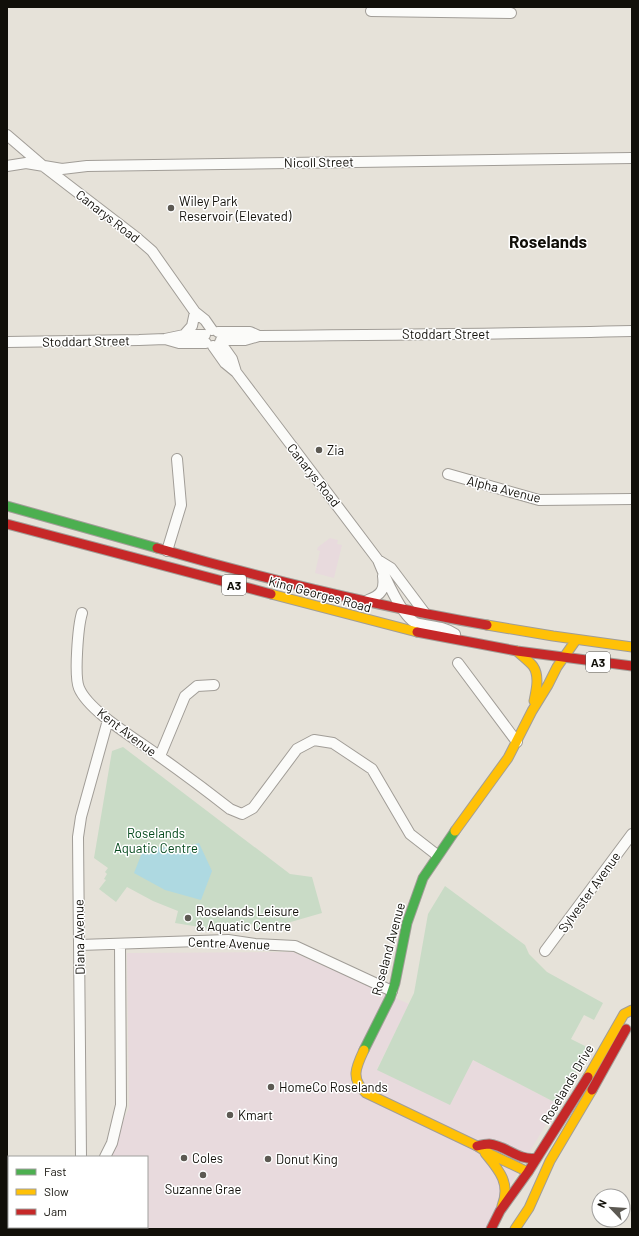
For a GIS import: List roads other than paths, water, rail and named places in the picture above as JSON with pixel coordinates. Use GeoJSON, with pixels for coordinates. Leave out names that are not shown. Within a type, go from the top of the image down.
{"type":"FeatureCollection","features":[{"type":"Feature","properties":{"kind":"main road","name":"King Georges Road"},"geometry":{"type":"LineString","coordinates":[[7,506],[167,551],[364,601],[534,634],[632,647]]}},
{"type":"Feature","properties":{"kind":"main road","name":"King Georges Road"},"geometry":{"type":"LineString","coordinates":[[7,524],[390,626],[463,642],[517,651],[632,666]]}},
{"type":"Feature","properties":{"kind":"main road","name":"Roseland Avenue"},"geometry":{"type":"LineString","coordinates":[[528,1172],[490,1154],[477,1146],[370,1096],[358,1085],[356,1077],[357,1065],[392,991],[407,923],[423,878],[437,855],[504,763],[563,657],[576,640]]}},
{"type":"Feature","properties":{"kind":"main road","name":"Roseland Avenue"},"geometry":{"type":"LineString","coordinates":[[517,651],[536,670],[538,682],[532,711]]}},
{"type":"Feature","properties":{"kind":"main road","name":"Roselands Drive"},"geometry":{"type":"LineString","coordinates":[[490,1229],[500,1211],[528,1172],[579,1092],[624,1014],[631,1011],[632,1018],[589,1097],[550,1161],[528,1208],[516,1227]]}},
{"type":"Feature","properties":{"kind":"main road","name":"Roseland Avenue"},"geometry":{"type":"LineString","coordinates":[[477,1146],[492,1144],[522,1159]]}},
{"type":"Feature","properties":{"kind":"main road"},"geometry":{"type":"LineString","coordinates":[[477,1146],[491,1160],[505,1186],[506,1190],[500,1211]]}},
{"type":"Feature","properties":{"kind":"main road"},"geometry":{"type":"LineString","coordinates":[[522,1159],[530,1160],[537,1158]]}},
{"type":"Feature","properties":{"kind":"main road","name":"Roselands Drive"},"geometry":{"type":"LineString","coordinates":[[516,1227],[518,1213],[531,1184],[528,1172],[522,1159]]}},
{"type":"Feature","properties":{"kind":"main road","name":"Roselands Drive"},"geometry":{"type":"LineString","coordinates":[[528,1172],[550,1161]]}},
{"type":"Feature","properties":{"kind":"street"},"geometry":{"type":"LineString","coordinates":[[371,11],[435,9],[511,13]]}},
{"type":"Feature","properties":{"kind":"street","name":"Canarys Road"},"geometry":{"type":"LineString","coordinates":[[7,135],[42,165],[152,251],[195,312],[197,323],[230,354],[236,372]]}},
{"type":"Feature","properties":{"kind":"street","name":"Nicoll Street"},"geometry":{"type":"LineString","coordinates":[[7,166],[26,164],[42,165],[62,169],[87,166],[632,158]]}},
{"type":"Feature","properties":{"kind":"street"},"geometry":{"type":"LineString","coordinates":[[184,335],[192,326],[195,312]]}},
{"type":"Feature","properties":{"kind":"street","name":"Stoddart Street"},"geometry":{"type":"LineString","coordinates":[[7,342],[165,339],[184,335],[245,340],[259,336],[525,334],[632,331]]}},
{"type":"Feature","properties":{"kind":"street","name":"Stoddart Street"},"geometry":{"type":"LineString","coordinates":[[165,339],[178,344],[250,332],[259,336]]}},
{"type":"Feature","properties":{"kind":"street","name":"Canarys Road"},"geometry":{"type":"LineString","coordinates":[[213,338],[225,363],[236,372],[378,560],[383,573],[402,608],[411,620],[417,623],[446,629],[463,642]]}},
{"type":"Feature","properties":{"kind":"street","name":"Stoddart Street"},"geometry":{"type":"LineString","coordinates":[[230,354],[245,340]]}},
{"type":"Feature","properties":{"kind":"street"},"geometry":{"type":"LineString","coordinates":[[167,551],[181,505],[177,459]]}},
{"type":"Feature","properties":{"kind":"street","name":"Alpha Avenue"},"geometry":{"type":"LineString","coordinates":[[448,474],[538,500],[632,499]]}},
{"type":"Feature","properties":{"kind":"street","name":"Canarys Road"},"geometry":{"type":"LineString","coordinates":[[378,560],[391,568],[424,612]]}},
{"type":"Feature","properties":{"kind":"street"},"geometry":{"type":"LineString","coordinates":[[364,601],[378,596],[384,584],[383,573]]}},
{"type":"Feature","properties":{"kind":"street","name":"Kent Avenue"},"geometry":{"type":"LineString","coordinates":[[82,613],[78,624],[77,674],[78,687],[85,698],[108,720],[160,756],[230,809],[242,814],[253,808],[297,749],[314,740],[333,743],[372,769],[410,834],[437,855]]}},
{"type":"Feature","properties":{"kind":"street"},"geometry":{"type":"LineString","coordinates":[[458,663],[517,742]]}},
{"type":"Feature","properties":{"kind":"street"},"geometry":{"type":"LineString","coordinates":[[160,756],[185,696],[198,686],[214,685]]}},
{"type":"Feature","properties":{"kind":"street","name":"Diana Avenue"},"geometry":{"type":"LineString","coordinates":[[81,1156],[78,837],[81,817],[108,720]]}},
{"type":"Feature","properties":{"kind":"street","name":"Sylvester Avenue"},"geometry":{"type":"LineString","coordinates":[[545,951],[632,834]]}},
{"type":"Feature","properties":{"kind":"street","name":"Centre Avenue"},"geometry":{"type":"LineString","coordinates":[[80,945],[228,940],[255,944],[295,946],[392,991]]}},
{"type":"Feature","properties":{"kind":"street"},"geometry":{"type":"LineString","coordinates":[[106,1156],[112,1143],[122,1105],[120,944]]}},
{"type":"Feature","properties":{"kind":"water"},"geometry":{"type":"Polygon","coordinates":[[[199,843],[212,871],[201,900],[165,890],[134,873],[145,845],[172,848],[199,843]]]}},
{"type":"Feature","properties":{"kind":"place","name":"Wiley Park Reservoir (Elevated)"},"geometry":{"type":"Point","coordinates":[171,208]}},
{"type":"Feature","properties":{"kind":"place","name":"Zia"},"geometry":{"type":"Point","coordinates":[319,450]}},
{"type":"Feature","properties":{"kind":"place","name":"Roselands Leisure & Aquatic Centre"},"geometry":{"type":"Point","coordinates":[188,918]}},
{"type":"Feature","properties":{"kind":"place","name":"HomeCo Roselands"},"geometry":{"type":"Point","coordinates":[271,1087]}},
{"type":"Feature","properties":{"kind":"place","name":"Kmart"},"geometry":{"type":"Point","coordinates":[230,1115]}},
{"type":"Feature","properties":{"kind":"place","name":"Coles"},"geometry":{"type":"Point","coordinates":[184,1158]}},
{"type":"Feature","properties":{"kind":"place","name":"Donut King"},"geometry":{"type":"Point","coordinates":[268,1159]}},
{"type":"Feature","properties":{"kind":"place","name":"Suzanne Grae"},"geometry":{"type":"Point","coordinates":[203,1175]}},
{"type":"Feature","properties":{"kind":"district","name":"Roselands"},"geometry":{"type":"Point","coordinates":[548,241]}},
{"type":"Feature","properties":{"kind":"park label","name":"Roselands Aquatic Centre"},"geometry":{"type":"Point","coordinates":[156,840]}}]}
